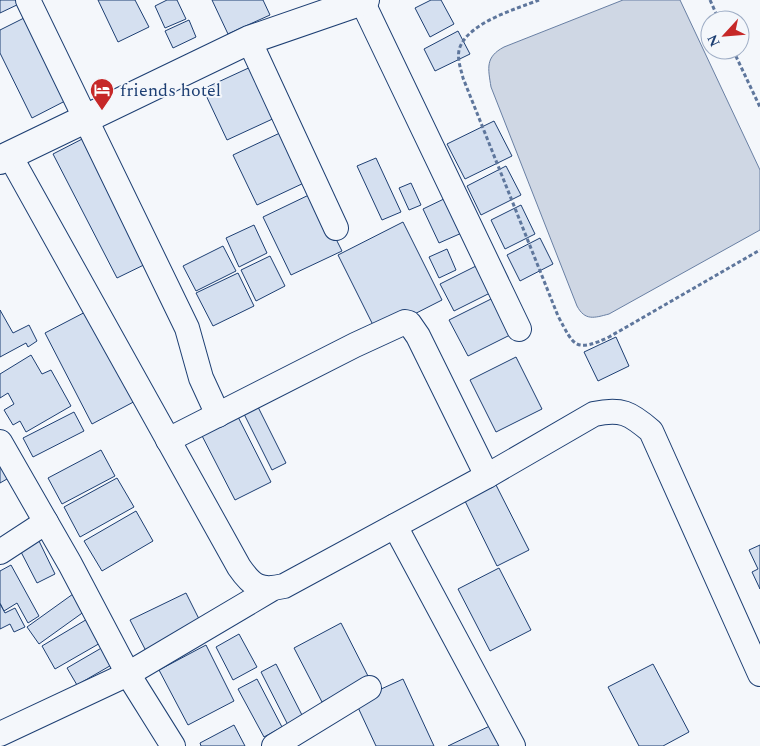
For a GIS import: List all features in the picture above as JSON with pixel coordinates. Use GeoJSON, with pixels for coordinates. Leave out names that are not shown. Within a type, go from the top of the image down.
{"type":"FeatureCollection","features":[{"type":"Feature","properties":{"kind":"street"},"geometry":{"type":"LineString","coordinates":[[28,0],[187,328],[201,378],[218,415]]}},
{"type":"Feature","properties":{"kind":"street"},"geometry":{"type":"LineString","coordinates":[[270,590],[258,587],[248,580],[238,567],[168,440],[5,157],[250,40],[363,1],[519,329]]}},
{"type":"Feature","properties":{"kind":"street"},"geometry":{"type":"LineString","coordinates":[[250,40],[336,228]]}},
{"type":"Feature","properties":{"kind":"street"},"geometry":{"type":"LineString","coordinates":[[168,440],[355,345],[405,322],[409,323],[418,336],[487,476]]}},
{"type":"Feature","properties":{"kind":"street"},"geometry":{"type":"LineString","coordinates":[[0,734],[128,674],[270,590],[284,586],[395,526],[487,476],[594,414],[608,411],[620,411],[634,417],[651,431],[760,674]]}},
{"type":"Feature","properties":{"kind":"street"},"geometry":{"type":"LineString","coordinates":[[0,442],[70,564],[128,674],[173,746]]}},
{"type":"Feature","properties":{"kind":"street"},"geometry":{"type":"LineString","coordinates":[[0,552],[46,522]]}},
{"type":"Feature","properties":{"kind":"street"},"geometry":{"type":"LineString","coordinates":[[395,526],[514,746]]}},
{"type":"Feature","properties":{"kind":"street"},"geometry":{"type":"LineString","coordinates":[[274,746],[369,688]]}},
{"type":"Feature","properties":{"kind":"path"},"geometry":{"type":"LineString","coordinates":[[539,0],[495,17],[481,25],[460,48],[459,63],[463,78],[558,316],[574,342],[582,346],[593,344],[608,337],[760,250]]}},
{"type":"Feature","properties":{"kind":"path"},"geometry":{"type":"LineString","coordinates":[[738,60],[760,107]]}},
{"type":"Feature","properties":{"kind":"shaded area"},"geometry":{"type":"Polygon","coordinates":[[[623,0],[680,0],[700,42],[700,60],[708,60],[760,170],[760,230],[609,314],[590,317],[583,314],[577,306],[491,87],[489,64],[494,55],[504,47],[623,0]]]}},
{"type":"Feature","properties":{"kind":"building"},"geometry":{"type":"Polygon","coordinates":[[[0,0],[20,0],[21,3],[0,13],[0,0]]]}},
{"type":"Feature","properties":{"kind":"building"},"geometry":{"type":"Polygon","coordinates":[[[98,0],[135,0],[149,27],[118,42],[98,0]]]}},
{"type":"Feature","properties":{"kind":"building"},"geometry":{"type":"Polygon","coordinates":[[[167,0],[177,0],[186,19],[165,28],[155,6],[167,0]]]}},
{"type":"Feature","properties":{"kind":"building"},"geometry":{"type":"Polygon","coordinates":[[[212,0],[263,0],[270,15],[228,34],[212,0]]]}},
{"type":"Feature","properties":{"kind":"building"},"geometry":{"type":"Polygon","coordinates":[[[431,0],[441,0],[454,24],[430,37],[415,8],[431,0]]]}},
{"type":"Feature","properties":{"kind":"building"},"geometry":{"type":"Polygon","coordinates":[[[26,17],[67,100],[32,118],[0,53],[0,30],[26,17]]]}},
{"type":"Feature","properties":{"kind":"building"},"geometry":{"type":"Polygon","coordinates":[[[189,20],[196,37],[173,48],[165,31],[189,20]]]}},
{"type":"Feature","properties":{"kind":"building"},"geometry":{"type":"Polygon","coordinates":[[[458,31],[470,54],[435,71],[424,49],[458,31]]]}},
{"type":"Feature","properties":{"kind":"building"},"geometry":{"type":"Polygon","coordinates":[[[255,65],[279,116],[227,140],[203,89],[255,65]]]}},
{"type":"Feature","properties":{"kind":"building"},"geometry":{"type":"Polygon","coordinates":[[[494,121],[512,156],[465,179],[447,144],[494,121]]]}},
{"type":"Feature","properties":{"kind":"building"},"geometry":{"type":"Polygon","coordinates":[[[282,132],[306,182],[257,205],[233,155],[282,132]]]}},
{"type":"Feature","properties":{"kind":"building"},"geometry":{"type":"Polygon","coordinates":[[[90,135],[154,260],[117,278],[53,154],[90,135]]]}},
{"type":"Feature","properties":{"kind":"building"},"geometry":{"type":"Polygon","coordinates":[[[376,158],[401,212],[382,220],[357,166],[376,158]]]}},
{"type":"Feature","properties":{"kind":"building"},"geometry":{"type":"Polygon","coordinates":[[[506,166],[521,195],[481,215],[467,186],[506,166]]]}},
{"type":"Feature","properties":{"kind":"building"},"geometry":{"type":"Polygon","coordinates":[[[411,183],[421,205],[409,210],[399,188],[411,183]]]}},
{"type":"Feature","properties":{"kind":"building"},"geometry":{"type":"Polygon","coordinates":[[[313,193],[342,251],[291,275],[263,217],[313,193]]]}},
{"type":"Feature","properties":{"kind":"building"},"geometry":{"type":"Polygon","coordinates":[[[448,197],[464,232],[439,243],[423,209],[448,197]]]}},
{"type":"Feature","properties":{"kind":"building"},"geometry":{"type":"Polygon","coordinates":[[[521,205],[535,234],[505,249],[491,220],[521,205]]]}},
{"type":"Feature","properties":{"kind":"building"},"geometry":{"type":"Polygon","coordinates":[[[403,222],[442,300],[377,333],[338,255],[403,222]]]}},
{"type":"Feature","properties":{"kind":"building"},"geometry":{"type":"Polygon","coordinates":[[[254,225],[267,253],[239,267],[226,238],[254,225]]]}},
{"type":"Feature","properties":{"kind":"building"},"geometry":{"type":"Polygon","coordinates":[[[540,238],[553,264],[520,281],[507,255],[540,238]]]}},
{"type":"Feature","properties":{"kind":"building"},"geometry":{"type":"Polygon","coordinates":[[[223,246],[236,271],[196,291],[183,266],[223,246]]]}},
{"type":"Feature","properties":{"kind":"building"},"geometry":{"type":"Polygon","coordinates":[[[447,249],[456,270],[439,278],[429,257],[447,249]]]}},
{"type":"Feature","properties":{"kind":"building"},"geometry":{"type":"Polygon","coordinates":[[[270,256],[285,286],[256,301],[241,270],[270,256]]]}},
{"type":"Feature","properties":{"kind":"building"},"geometry":{"type":"Polygon","coordinates":[[[478,265],[492,292],[454,311],[440,284],[478,265]]]}},
{"type":"Feature","properties":{"kind":"building"},"geometry":{"type":"Polygon","coordinates":[[[238,273],[254,306],[213,326],[196,293],[238,273]]]}},
{"type":"Feature","properties":{"kind":"building"},"geometry":{"type":"Polygon","coordinates":[[[493,298],[512,334],[468,356],[449,320],[493,298]]]}},
{"type":"Feature","properties":{"kind":"building"},"geometry":{"type":"Polygon","coordinates":[[[93,308],[141,398],[92,424],[45,333],[93,308]]]}},
{"type":"Feature","properties":{"kind":"building"},"geometry":{"type":"Polygon","coordinates":[[[0,310],[13,333],[29,325],[37,341],[28,347],[26,343],[0,357],[0,310]]]}},
{"type":"Feature","properties":{"kind":"building"},"geometry":{"type":"Polygon","coordinates":[[[616,337],[629,366],[598,381],[584,352],[616,337]]]}},
{"type":"Feature","properties":{"kind":"building"},"geometry":{"type":"Polygon","coordinates":[[[31,355],[42,374],[51,370],[71,406],[26,432],[20,421],[13,425],[4,410],[14,404],[8,393],[0,398],[0,374],[31,355]]]}},
{"type":"Feature","properties":{"kind":"building"},"geometry":{"type":"Polygon","coordinates":[[[516,357],[542,409],[496,432],[470,380],[516,357]]]}},
{"type":"Feature","properties":{"kind":"building"},"geometry":{"type":"Polygon","coordinates":[[[256,403],[286,463],[272,470],[242,410],[256,403]]]}},
{"type":"Feature","properties":{"kind":"building"},"geometry":{"type":"Polygon","coordinates":[[[234,409],[271,482],[235,500],[198,428],[234,409]]]}},
{"type":"Feature","properties":{"kind":"building"},"geometry":{"type":"Polygon","coordinates":[[[74,412],[84,431],[33,457],[23,438],[74,412]]]}},
{"type":"Feature","properties":{"kind":"building"},"geometry":{"type":"Polygon","coordinates":[[[101,450],[115,476],[62,504],[48,478],[101,450]]]}},
{"type":"Feature","properties":{"kind":"building"},"geometry":{"type":"Polygon","coordinates":[[[0,452],[14,475],[0,483],[0,452]]]}},
{"type":"Feature","properties":{"kind":"building"},"geometry":{"type":"Polygon","coordinates":[[[117,478],[134,507],[80,537],[64,507],[117,478]]]}},
{"type":"Feature","properties":{"kind":"building"},"geometry":{"type":"Polygon","coordinates":[[[495,483],[529,550],[497,566],[464,499],[495,483]]]}},
{"type":"Feature","properties":{"kind":"building"},"geometry":{"type":"Polygon","coordinates":[[[136,511],[153,541],[102,571],[84,541],[136,511]]]}},
{"type":"Feature","properties":{"kind":"building"},"geometry":{"type":"Polygon","coordinates":[[[39,541],[55,574],[37,583],[20,550],[39,541]]]}},
{"type":"Feature","properties":{"kind":"building"},"geometry":{"type":"Polygon","coordinates":[[[760,545],[760,589],[752,572],[758,569],[749,550],[760,545]]]}},
{"type":"Feature","properties":{"kind":"building"},"geometry":{"type":"Polygon","coordinates":[[[11,565],[39,616],[28,623],[17,603],[4,611],[0,603],[0,571],[11,565]]]}},
{"type":"Feature","properties":{"kind":"building"},"geometry":{"type":"Polygon","coordinates":[[[499,568],[531,630],[490,651],[458,589],[499,568]]]}},
{"type":"Feature","properties":{"kind":"building"},"geometry":{"type":"Polygon","coordinates":[[[186,593],[201,623],[146,651],[130,620],[186,593]]]}},
{"type":"Feature","properties":{"kind":"building"},"geometry":{"type":"Polygon","coordinates":[[[73,594],[85,611],[39,644],[27,627],[73,594]]]}},
{"type":"Feature","properties":{"kind":"building"},"geometry":{"type":"Polygon","coordinates":[[[0,604],[5,613],[15,608],[25,627],[14,632],[10,624],[0,629],[0,604]]]}},
{"type":"Feature","properties":{"kind":"building"},"geometry":{"type":"Polygon","coordinates":[[[89,618],[102,642],[55,669],[42,646],[89,618]]]}},
{"type":"Feature","properties":{"kind":"building"},"geometry":{"type":"Polygon","coordinates":[[[341,623],[369,678],[322,702],[294,648],[341,623]]]}},
{"type":"Feature","properties":{"kind":"building"},"geometry":{"type":"Polygon","coordinates":[[[239,634],[257,667],[233,680],[216,647],[239,634]]]}},
{"type":"Feature","properties":{"kind":"building"},"geometry":{"type":"Polygon","coordinates":[[[110,643],[120,660],[77,685],[67,668],[110,643]]]}},
{"type":"Feature","properties":{"kind":"building"},"geometry":{"type":"Polygon","coordinates":[[[206,645],[234,701],[188,725],[159,670],[206,645]]]}},
{"type":"Feature","properties":{"kind":"building"},"geometry":{"type":"Polygon","coordinates":[[[276,664],[303,717],[288,725],[261,672],[276,664]]]}},
{"type":"Feature","properties":{"kind":"building"},"geometry":{"type":"Polygon","coordinates":[[[653,664],[689,732],[663,746],[639,746],[608,687],[653,664]]]}},
{"type":"Feature","properties":{"kind":"building"},"geometry":{"type":"Polygon","coordinates":[[[257,679],[282,727],[264,737],[238,689],[257,679]]]}},
{"type":"Feature","properties":{"kind":"building"},"geometry":{"type":"Polygon","coordinates":[[[403,679],[434,746],[376,746],[355,701],[403,679]]]}},
{"type":"Feature","properties":{"kind":"building"},"geometry":{"type":"Polygon","coordinates":[[[496,723],[506,746],[448,746],[496,723]]]}},
{"type":"Feature","properties":{"kind":"building"},"geometry":{"type":"Polygon","coordinates":[[[234,725],[245,746],[201,746],[200,743],[234,725]]]}},
{"type":"Feature","properties":{"kind":"place","name":"friends hotel"},"geometry":{"type":"Point","coordinates":[102,111]}}]}
